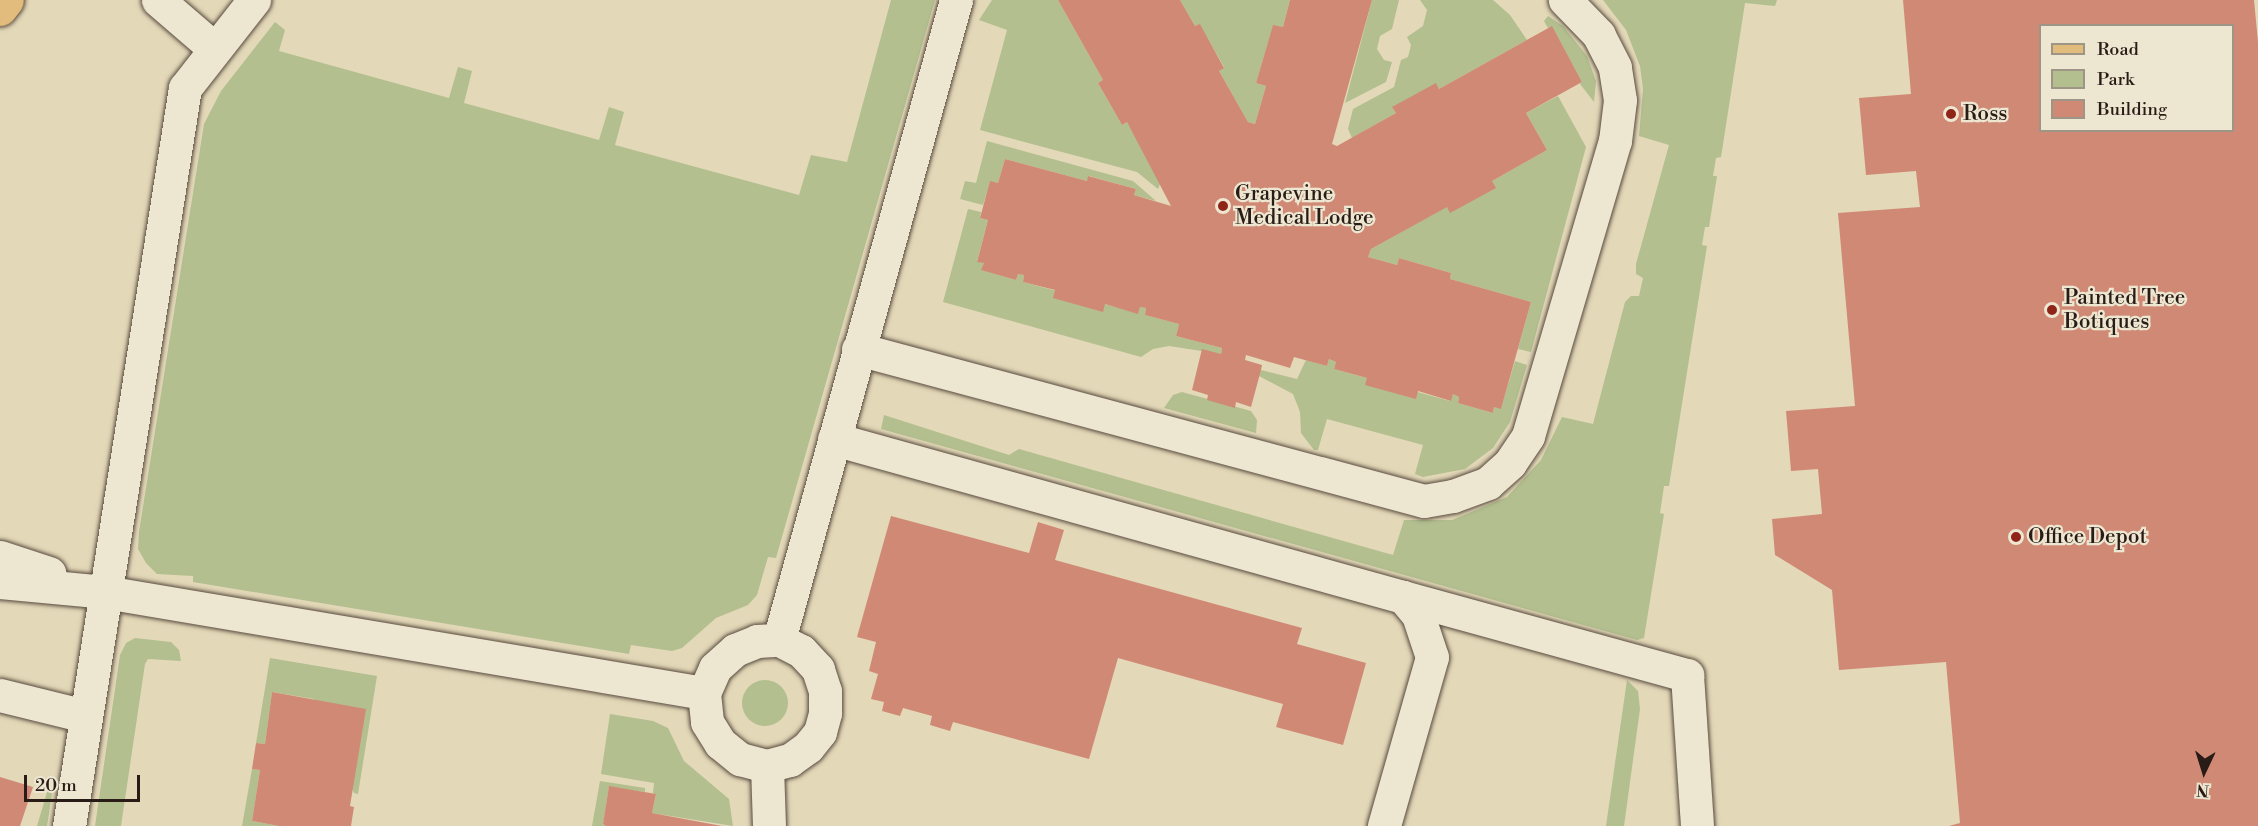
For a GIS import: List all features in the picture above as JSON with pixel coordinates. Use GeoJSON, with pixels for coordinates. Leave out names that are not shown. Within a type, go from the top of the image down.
{"type":"FeatureCollection","features":[{"type":"Feature","properties":{"kind":"main road"},"geometry":{"type":"LineString","coordinates":[[0,9],[7,0]]}},
{"type":"Feature","properties":{"kind":"lane"},"geometry":{"type":"LineString","coordinates":[[158,0],[215,49]]}},
{"type":"Feature","properties":{"kind":"lane"},"geometry":{"type":"LineString","coordinates":[[69,826],[185,88],[254,0]]}},
{"type":"Feature","properties":{"kind":"lane"},"geometry":{"type":"LineString","coordinates":[[779,640],[956,0]]}},
{"type":"Feature","properties":{"kind":"lane"},"geometry":{"type":"LineString","coordinates":[[858,349],[1416,499],[1453,496],[1488,483],[1510,463],[1528,436],[1615,141],[1620,100],[1615,68],[1599,35],[1565,0]]}},
{"type":"Feature","properties":{"kind":"lane"},"geometry":{"type":"LineString","coordinates":[[834,440],[1687,675],[1697,826]]}},
{"type":"Feature","properties":{"kind":"lane"},"geometry":{"type":"LineString","coordinates":[[0,557],[105,592]]}},
{"type":"Feature","properties":{"kind":"lane"},"geometry":{"type":"LineString","coordinates":[[0,582],[105,592],[704,693]]}},
{"type":"Feature","properties":{"kind":"lane"},"geometry":{"type":"LineString","coordinates":[[1384,826],[1432,657],[1423,624],[1403,597]]}},
{"type":"Feature","properties":{"kind":"lane"},"geometry":{"type":"LineString","coordinates":[[779,640],[801,651],[818,669],[825,691],[825,713],[820,732],[808,747],[790,760],[767,766],[740,759],[720,743],[707,722],[704,693],[715,668],[735,650],[757,641],[779,640]]}},
{"type":"Feature","properties":{"kind":"lane"},"geometry":{"type":"LineString","coordinates":[[0,696],[86,716]]}},
{"type":"Feature","properties":{"kind":"lane"},"geometry":{"type":"LineString","coordinates":[[767,766],[769,826]]}},
{"type":"Feature","properties":{"kind":"green space"},"geometry":{"type":"Polygon","coordinates":[[[891,0],[935,0],[776,558],[768,557],[757,595],[748,605],[716,618],[682,648],[672,651],[631,645],[629,654],[193,582],[193,576],[157,574],[146,563],[138,549],[139,532],[204,124],[221,91],[275,22],[285,30],[279,51],[449,98],[458,67],[472,71],[464,103],[599,140],[609,107],[624,112],[615,145],[799,195],[811,155],[847,162],[891,0]]]}},
{"type":"Feature","properties":{"kind":"green space"},"geometry":{"type":"Polygon","coordinates":[[[992,0],[1058,0],[1103,80],[1098,83],[1122,125],[1127,122],[1161,182],[1158,189],[1137,172],[980,130],[1007,30],[979,20],[992,0]]]}},
{"type":"Feature","properties":{"kind":"green space"},"geometry":{"type":"Polygon","coordinates":[[[1180,0],[1290,0],[1283,27],[1273,26],[1256,83],[1266,86],[1255,124],[1248,122],[1219,71],[1224,67],[1200,25],[1195,26],[1180,0]]]}},
{"type":"Feature","properties":{"kind":"green space"},"geometry":{"type":"Polygon","coordinates":[[[1372,0],[1399,0],[1392,29],[1380,36],[1377,49],[1384,60],[1392,62],[1386,82],[1345,103],[1372,0]]]}},
{"type":"Feature","properties":{"kind":"green space"},"geometry":{"type":"Polygon","coordinates":[[[1420,0],[1493,0],[1510,15],[1527,40],[1439,89],[1436,84],[1393,108],[1396,113],[1352,138],[1348,129],[1353,109],[1394,87],[1401,60],[1408,57],[1411,45],[1407,37],[1423,26],[1427,10],[1420,0]]]}},
{"type":"Feature","properties":{"kind":"green space"},"geometry":{"type":"Polygon","coordinates":[[[1603,0],[1777,0],[1775,6],[1745,3],[1721,157],[1716,158],[1713,176],[1717,176],[1709,227],[1705,227],[1702,245],[1707,246],[1669,486],[1664,486],[1660,513],[1664,514],[1644,638],[1637,640],[881,429],[884,415],[1009,455],[1019,449],[1393,555],[1404,520],[1452,520],[1507,497],[1541,460],[1562,417],[1593,424],[1625,302],[1631,296],[1639,296],[1643,278],[1636,274],[1636,264],[1669,145],[1639,136],[1643,89],[1640,66],[1626,30],[1603,0]]]}},
{"type":"Feature","properties":{"kind":"green space"},"geometry":{"type":"Polygon","coordinates":[[[1548,16],[1563,26],[1587,56],[1596,81],[1594,102],[1580,84],[1582,82],[1552,27],[1548,28],[1544,21],[1548,16]]]}},
{"type":"Feature","properties":{"kind":"green space"},"geometry":{"type":"Polygon","coordinates":[[[1558,96],[1586,147],[1531,352],[1518,349],[1531,302],[1450,279],[1451,273],[1399,258],[1397,265],[1368,257],[1371,249],[1547,150],[1526,113],[1558,96]]]}},
{"type":"Feature","properties":{"kind":"green space"},"geometry":{"type":"Polygon","coordinates":[[[987,141],[1133,181],[1156,201],[1134,195],[1136,189],[1089,176],[1087,181],[1005,159],[998,183],[990,182],[983,205],[960,199],[965,181],[976,183],[987,141]]]}},
{"type":"Feature","properties":{"kind":"green space"},"geometry":{"type":"Polygon","coordinates":[[[968,209],[981,212],[980,218],[988,220],[977,261],[984,263],[982,270],[1016,280],[1018,274],[1024,275],[1023,282],[1138,313],[1140,307],[1146,308],[1145,315],[1179,324],[1176,336],[1222,348],[1221,354],[1169,346],[1153,349],[1141,357],[943,302],[968,209]]]}},
{"type":"Feature","properties":{"kind":"green space"},"geometry":{"type":"Polygon","coordinates":[[[1329,359],[1336,362],[1334,369],[1450,401],[1453,394],[1459,397],[1458,403],[1493,413],[1494,407],[1501,408],[1515,361],[1527,365],[1510,422],[1493,448],[1465,469],[1423,477],[1415,474],[1423,445],[1327,419],[1318,450],[1314,450],[1301,433],[1300,412],[1293,394],[1259,376],[1261,370],[1297,379],[1306,360],[1327,366],[1329,359]]]}},
{"type":"Feature","properties":{"kind":"green space"},"geometry":{"type":"Polygon","coordinates":[[[1182,392],[1251,411],[1257,420],[1256,433],[1164,408],[1173,395],[1182,392]]]}},
{"type":"Feature","properties":{"kind":"green space"},"geometry":{"type":"Polygon","coordinates":[[[135,638],[171,642],[179,650],[181,661],[148,659],[145,664],[121,826],[95,826],[120,655],[126,643],[135,638]]]}},
{"type":"Feature","properties":{"kind":"green space"},"geometry":{"type":"Polygon","coordinates":[[[270,658],[377,676],[358,794],[354,793],[314,699],[272,692],[265,744],[256,743],[270,658]]]}},
{"type":"Feature","properties":{"kind":"green space"},"geometry":{"type":"Polygon","coordinates":[[[770,680],[782,686],[787,694],[787,712],[782,720],[774,725],[760,726],[752,723],[745,716],[742,698],[745,690],[752,683],[770,680]]]}},
{"type":"Feature","properties":{"kind":"green space"},"geometry":{"type":"Polygon","coordinates":[[[1627,680],[1638,691],[1640,709],[1624,826],[1606,826],[1627,680]]]}},
{"type":"Feature","properties":{"kind":"green space"},"geometry":{"type":"Polygon","coordinates":[[[610,714],[653,721],[668,728],[684,761],[729,799],[733,826],[652,813],[656,795],[653,793],[654,783],[601,774],[610,714]]]}},
{"type":"Feature","properties":{"kind":"green space"},"geometry":{"type":"Polygon","coordinates":[[[252,769],[260,770],[252,821],[279,826],[242,826],[252,769]]]}},
{"type":"Feature","properties":{"kind":"green space"},"geometry":{"type":"Polygon","coordinates":[[[600,781],[645,788],[645,792],[609,787],[603,824],[606,826],[592,826],[600,781]]]}},
{"type":"Feature","properties":{"kind":"green space"},"geometry":{"type":"Polygon","coordinates":[[[48,789],[52,793],[47,826],[37,826],[48,789]]]}},
{"type":"Feature","properties":{"kind":"building","name":"Grapevine Medical Lodge"},"geometry":{"type":"Polygon","coordinates":[[[1058,0],[1180,0],[1195,26],[1200,24],[1224,68],[1219,71],[1248,122],[1255,124],[1266,86],[1256,83],[1273,25],[1283,27],[1290,0],[1372,0],[1332,144],[1337,146],[1396,113],[1392,107],[1436,83],[1439,89],[1552,26],[1582,82],[1526,113],[1547,150],[1492,181],[1496,188],[1450,213],[1447,207],[1371,249],[1368,257],[1397,265],[1399,258],[1451,273],[1450,279],[1531,302],[1501,409],[1494,407],[1493,413],[1458,403],[1459,397],[1453,394],[1451,401],[1418,391],[1416,399],[1365,385],[1367,378],[1334,369],[1336,362],[1329,359],[1327,366],[1294,357],[1290,368],[1246,355],[1245,360],[1262,365],[1261,370],[1251,407],[1236,402],[1235,408],[1207,400],[1208,395],[1192,390],[1202,349],[1221,354],[1222,348],[1176,336],[1179,324],[1145,315],[1146,308],[1140,307],[1138,314],[1105,304],[1103,312],[1053,298],[1055,290],[1023,282],[1024,275],[1018,274],[1016,280],[981,270],[984,263],[977,262],[988,220],[980,218],[990,181],[998,183],[1005,159],[1087,181],[1088,176],[1136,189],[1134,195],[1171,206],[1127,122],[1122,125],[1098,83],[1103,80],[1058,0]]]}},
{"type":"Feature","properties":{"kind":"building"},"geometry":{"type":"Polygon","coordinates":[[[1903,0],[2254,0],[2258,42],[2258,826],[1949,826],[1960,823],[1946,662],[1839,670],[1832,590],[1775,555],[1772,519],[1822,514],[1818,469],[1791,471],[1786,411],[1855,406],[1838,213],[1920,207],[1916,171],[1866,175],[1859,98],[1911,94],[1903,0]]]}},
{"type":"Feature","properties":{"kind":"building"},"geometry":{"type":"Polygon","coordinates":[[[891,516],[1029,553],[1038,522],[1064,530],[1055,560],[1302,628],[1297,644],[1366,663],[1343,745],[1276,727],[1283,704],[1118,658],[1089,759],[953,722],[950,731],[930,725],[932,716],[903,708],[900,716],[882,711],[884,702],[871,699],[878,674],[869,671],[876,642],[857,637],[891,516]]]}},
{"type":"Feature","properties":{"kind":"building"},"geometry":{"type":"Polygon","coordinates":[[[272,692],[366,709],[350,806],[354,807],[351,826],[279,826],[252,821],[260,770],[252,769],[256,743],[265,744],[272,692]]]}},
{"type":"Feature","properties":{"kind":"building"},"geometry":{"type":"Polygon","coordinates":[[[0,777],[33,787],[20,826],[0,826],[0,777]]]}},
{"type":"Feature","properties":{"kind":"building"},"geometry":{"type":"Polygon","coordinates":[[[609,786],[656,794],[652,813],[722,826],[606,826],[603,824],[609,786]]]}},
{"type":"Feature","properties":{"kind":"place","name":"Ross"},"geometry":{"type":"Point","coordinates":[1951,114]}},
{"type":"Feature","properties":{"kind":"place","name":"Grapevine Medical Lodge"},"geometry":{"type":"Point","coordinates":[1223,206]}},
{"type":"Feature","properties":{"kind":"place","name":"Painted Tree Botiques"},"geometry":{"type":"Point","coordinates":[2052,310]}},
{"type":"Feature","properties":{"kind":"place","name":"Office Depot"},"geometry":{"type":"Point","coordinates":[2016,537]}}]}
